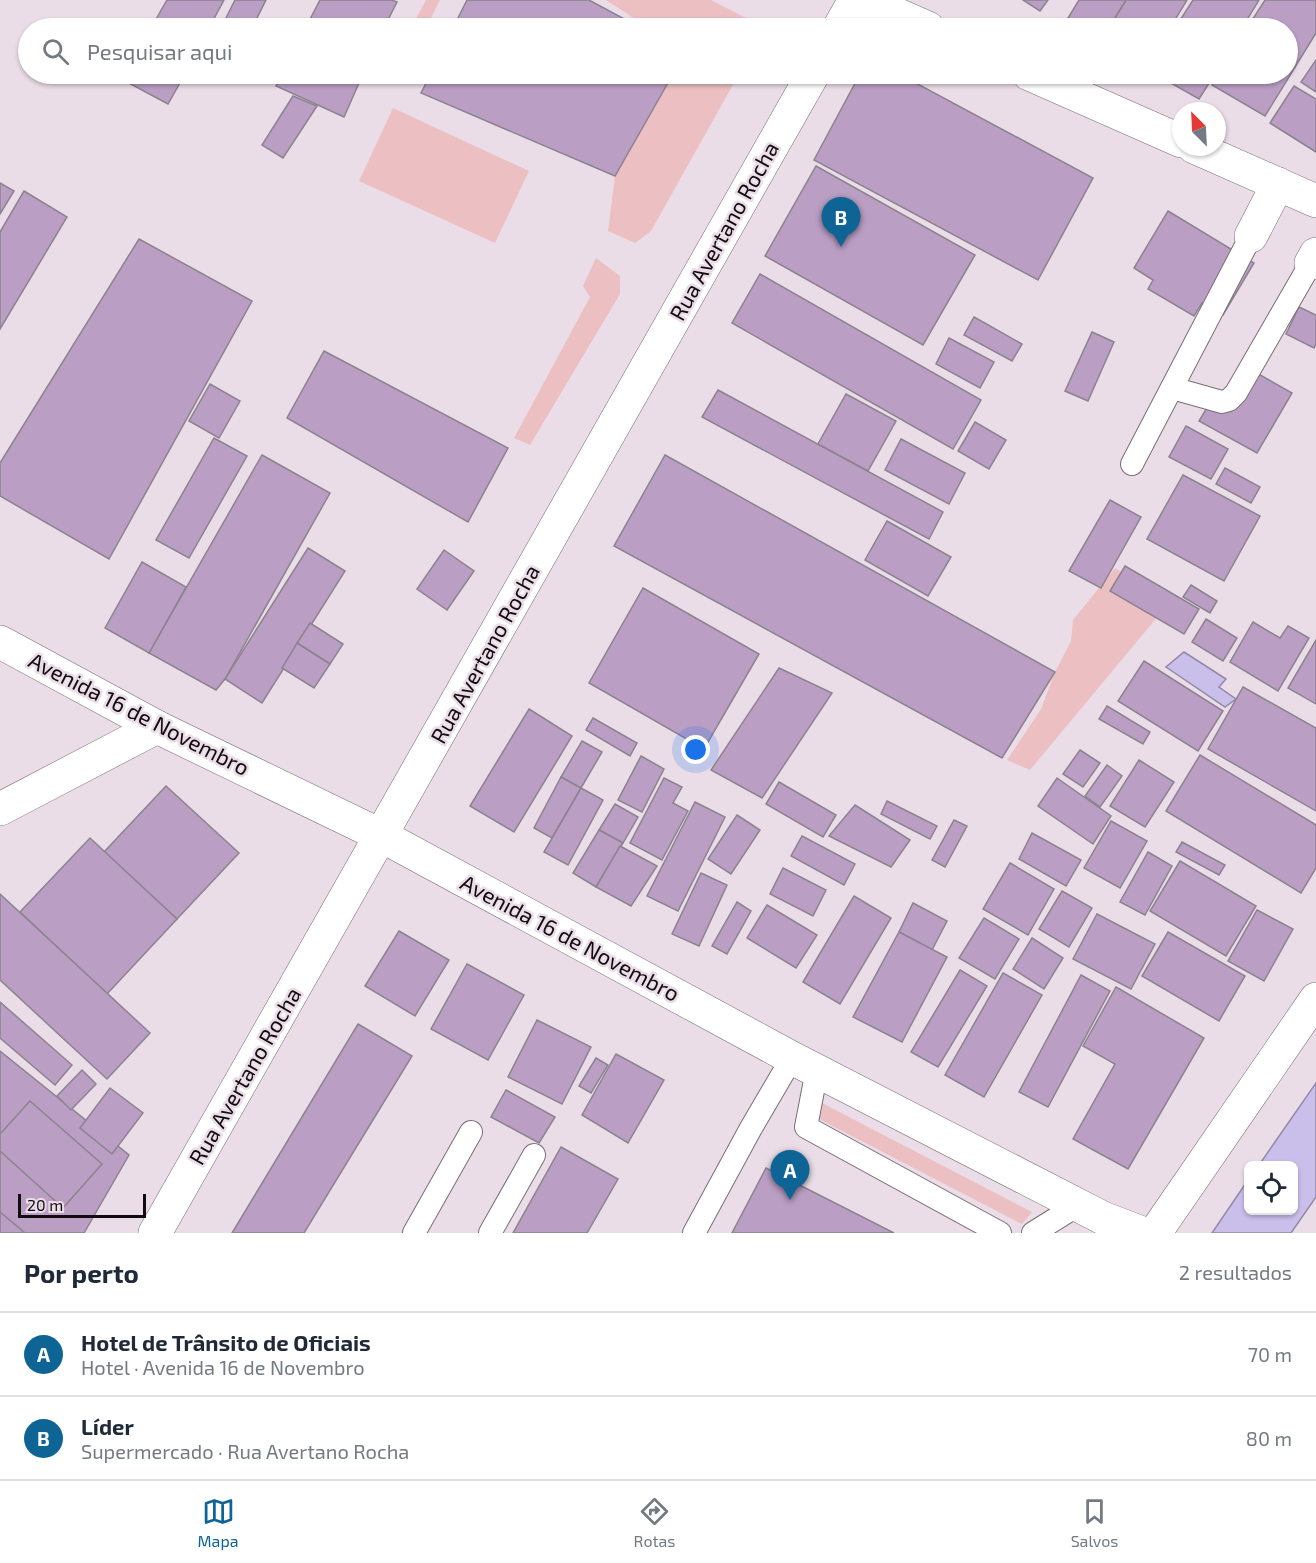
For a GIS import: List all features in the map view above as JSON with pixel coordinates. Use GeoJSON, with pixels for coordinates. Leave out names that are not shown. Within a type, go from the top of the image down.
{"type":"FeatureCollection","features":[{"type":"Feature","properties":{"kind":"street"},"geometry":{"type":"LineString","coordinates":[[845,18],[855,0]]}},
{"type":"Feature","properties":{"kind":"street"},"geometry":{"type":"LineString","coordinates":[[864,0],[905,18]]}},
{"type":"Feature","properties":{"kind":"street","name":"Rua Avertano Rocha"},"geometry":{"type":"LineString","coordinates":[[155,1233],[807,84]]}},
{"type":"Feature","properties":{"kind":"street"},"geometry":{"type":"LineString","coordinates":[[1052,84],[1172,137]]}},
{"type":"Feature","properties":{"kind":"street"},"geometry":{"type":"LineString","coordinates":[[1214,156],[1316,201]]}},
{"type":"Feature","properties":{"kind":"street"},"geometry":{"type":"LineString","coordinates":[[1251,236],[1278,184]]}},
{"type":"Feature","properties":{"kind":"street","name":"Avenida 16 de Novembro"},"geometry":{"type":"LineString","coordinates":[[0,642],[157,727],[382,836],[804,1064],[1103,1218],[1142,1233]]}},
{"type":"Feature","properties":{"kind":"street"},"geometry":{"type":"LineString","coordinates":[[0,809],[157,727]]}},
{"type":"Feature","properties":{"kind":"street"},"geometry":{"type":"LineString","coordinates":[[1155,1233],[1316,999]]}},
{"type":"Feature","properties":{"kind":"lane"},"geometry":{"type":"LineString","coordinates":[[1132,464],[1251,236]]}},
{"type":"Feature","properties":{"kind":"lane"},"geometry":{"type":"LineString","coordinates":[[1172,388],[1222,402],[1229,400],[1236,393],[1313,259]]}},
{"type":"Feature","properties":{"kind":"lane"},"geometry":{"type":"LineString","coordinates":[[694,1233],[751,1128],[804,1064]]}},
{"type":"Feature","properties":{"kind":"lane"},"geometry":{"type":"LineString","coordinates":[[804,1064],[806,1127],[1000,1233]]}},
{"type":"Feature","properties":{"kind":"lane"},"geometry":{"type":"LineString","coordinates":[[414,1233],[471,1132]]}},
{"type":"Feature","properties":{"kind":"lane"},"geometry":{"type":"LineString","coordinates":[[490,1233],[534,1155]]}},
{"type":"Feature","properties":{"kind":"lane"},"geometry":{"type":"LineString","coordinates":[[1033,1233],[1078,1205]]}},
{"type":"Feature","properties":{"kind":"shaded area"},"geometry":{"type":"Polygon","coordinates":[[[426,0],[440,0],[431,18],[416,18],[426,0]]]}},
{"type":"Feature","properties":{"kind":"shaded area"},"geometry":{"type":"Polygon","coordinates":[[[606,0],[711,0],[746,18],[634,18],[606,0]]]}},
{"type":"Feature","properties":{"kind":"shaded area"},"geometry":{"type":"Polygon","coordinates":[[[667,84],[733,84],[651,231],[635,243],[608,231],[615,176],[667,84]]]}},
{"type":"Feature","properties":{"kind":"shaded area"},"geometry":{"type":"Polygon","coordinates":[[[393,108],[529,171],[495,243],[359,181],[393,108]]]}},
{"type":"Feature","properties":{"kind":"shaded area"},"geometry":{"type":"Polygon","coordinates":[[[596,258],[620,276],[620,294],[530,445],[514,438],[590,297],[583,286],[596,258]]]}},
{"type":"Feature","properties":{"kind":"shaded area"},"geometry":{"type":"Polygon","coordinates":[[[1115,568],[1169,603],[1030,770],[1007,760],[1041,709],[1055,672],[1071,641],[1073,620],[1115,568]]]}},
{"type":"Feature","properties":{"kind":"shaded area"},"geometry":{"type":"Polygon","coordinates":[[[1184,652],[1226,679],[1219,687],[1236,699],[1225,707],[1166,667],[1184,652]]]}},
{"type":"Feature","properties":{"kind":"shaded area"},"geometry":{"type":"Polygon","coordinates":[[[1316,1083],[1316,1197],[1291,1233],[1212,1233],[1244,1186],[1244,1215],[1298,1215],[1298,1161],[1262,1161],[1316,1083]]]}},
{"type":"Feature","properties":{"kind":"shaded area"},"geometry":{"type":"Polygon","coordinates":[[[822,1103],[1032,1212],[1022,1224],[815,1117],[822,1103]]]}},
{"type":"Feature","properties":{"kind":"building"},"geometry":{"type":"Polygon","coordinates":[[[167,0],[224,0],[214,18],[157,18],[167,0]]]}},
{"type":"Feature","properties":{"kind":"building"},"geometry":{"type":"Polygon","coordinates":[[[235,0],[266,0],[257,18],[226,18],[235,0]]]}},
{"type":"Feature","properties":{"kind":"building"},"geometry":{"type":"Polygon","coordinates":[[[320,0],[392,0],[397,2],[389,18],[311,18],[320,0]]]}},
{"type":"Feature","properties":{"kind":"building"},"geometry":{"type":"Polygon","coordinates":[[[467,0],[589,0],[622,18],[458,18],[467,0]]]}},
{"type":"Feature","properties":{"kind":"building"},"geometry":{"type":"Polygon","coordinates":[[[1023,0],[1048,0],[1040,11],[1023,0]]]}},
{"type":"Feature","properties":{"kind":"building"},"geometry":{"type":"Polygon","coordinates":[[[1079,0],[1126,0],[1115,18],[1068,18],[1079,0]]]}},
{"type":"Feature","properties":{"kind":"building"},"geometry":{"type":"Polygon","coordinates":[[[1126,0],[1187,0],[1176,18],[1115,18],[1126,0]]]}},
{"type":"Feature","properties":{"kind":"building"},"geometry":{"type":"Polygon","coordinates":[[[1193,0],[1259,0],[1248,18],[1181,18],[1193,0]]]}},
{"type":"Feature","properties":{"kind":"building"},"geometry":{"type":"Polygon","coordinates":[[[1265,0],[1316,0],[1316,33],[1298,62],[1298,18],[1253,18],[1265,0]]]}},
{"type":"Feature","properties":{"kind":"building"},"geometry":{"type":"Polygon","coordinates":[[[1316,60],[1316,92],[1301,82],[1316,60]]]}},
{"type":"Feature","properties":{"kind":"building"},"geometry":{"type":"Polygon","coordinates":[[[130,84],[179,84],[168,104],[130,84]]]}},
{"type":"Feature","properties":{"kind":"building"},"geometry":{"type":"Polygon","coordinates":[[[277,84],[359,84],[344,117],[276,86],[277,84]]]}},
{"type":"Feature","properties":{"kind":"building"},"geometry":{"type":"Polygon","coordinates":[[[426,84],[667,84],[615,176],[421,93],[426,84]]]}},
{"type":"Feature","properties":{"kind":"building"},"geometry":{"type":"Polygon","coordinates":[[[855,84],[918,84],[1093,178],[1038,280],[814,160],[855,84]]]}},
{"type":"Feature","properties":{"kind":"building"},"geometry":{"type":"Polygon","coordinates":[[[1173,84],[1209,84],[1199,99],[1173,84]]]}},
{"type":"Feature","properties":{"kind":"building"},"geometry":{"type":"Polygon","coordinates":[[[1213,84],[1285,84],[1265,116],[1213,84]]]}},
{"type":"Feature","properties":{"kind":"building"},"geometry":{"type":"Polygon","coordinates":[[[1294,86],[1316,99],[1316,152],[1270,123],[1294,86]]]}},
{"type":"Feature","properties":{"kind":"building"},"geometry":{"type":"Polygon","coordinates":[[[293,96],[317,106],[283,158],[262,145],[293,96]]]}},
{"type":"Feature","properties":{"kind":"building"},"geometry":{"type":"Polygon","coordinates":[[[816,166],[975,255],[923,345],[765,256],[816,166]]]}},
{"type":"Feature","properties":{"kind":"building"},"geometry":{"type":"Polygon","coordinates":[[[0,183],[14,191],[0,214],[0,183]]]}},
{"type":"Feature","properties":{"kind":"building"},"geometry":{"type":"Polygon","coordinates":[[[24,191],[67,217],[0,329],[0,232],[24,191]]]}},
{"type":"Feature","properties":{"kind":"building"},"geometry":{"type":"Polygon","coordinates":[[[1168,211],[1254,263],[1223,315],[1202,303],[1194,316],[1148,289],[1153,280],[1134,268],[1168,211]]]}},
{"type":"Feature","properties":{"kind":"building"},"geometry":{"type":"Polygon","coordinates":[[[139,239],[252,301],[109,559],[0,496],[0,463],[139,239]]]}},
{"type":"Feature","properties":{"kind":"building"},"geometry":{"type":"Polygon","coordinates":[[[760,274],[981,400],[953,449],[732,323],[760,274]]]}},
{"type":"Feature","properties":{"kind":"building"},"geometry":{"type":"Polygon","coordinates":[[[1299,307],[1316,315],[1314,348],[1286,334],[1299,307]]]}},
{"type":"Feature","properties":{"kind":"building"},"geometry":{"type":"Polygon","coordinates":[[[974,317],[1022,344],[1012,361],[964,335],[974,317]]]}},
{"type":"Feature","properties":{"kind":"building"},"geometry":{"type":"Polygon","coordinates":[[[1092,332],[1114,342],[1088,401],[1065,391],[1092,332]]]}},
{"type":"Feature","properties":{"kind":"building"},"geometry":{"type":"Polygon","coordinates":[[[949,338],[994,362],[980,388],[936,364],[949,338]]]}},
{"type":"Feature","properties":{"kind":"building"},"geometry":{"type":"Polygon","coordinates":[[[324,351],[508,448],[468,522],[287,418],[324,351]]]}},
{"type":"Feature","properties":{"kind":"building"},"geometry":{"type":"Polygon","coordinates":[[[1253,371],[1292,393],[1257,453],[1199,421],[1211,401],[1253,371]]]}},
{"type":"Feature","properties":{"kind":"building"},"geometry":{"type":"Polygon","coordinates":[[[210,384],[240,401],[219,438],[189,421],[210,384]]]}},
{"type":"Feature","properties":{"kind":"building"},"geometry":{"type":"Polygon","coordinates":[[[718,390],[943,512],[929,539],[702,417],[718,390]]]}},
{"type":"Feature","properties":{"kind":"building"},"geometry":{"type":"Polygon","coordinates":[[[846,394],[896,421],[868,471],[818,444],[846,394]]]}},
{"type":"Feature","properties":{"kind":"building"},"geometry":{"type":"Polygon","coordinates":[[[975,422],[1006,440],[989,469],[958,451],[975,422]]]}},
{"type":"Feature","properties":{"kind":"building"},"geometry":{"type":"Polygon","coordinates":[[[1186,426],[1228,449],[1211,479],[1169,457],[1186,426]]]}},
{"type":"Feature","properties":{"kind":"building"},"geometry":{"type":"Polygon","coordinates":[[[214,438],[247,456],[189,558],[156,540],[214,438]]]}},
{"type":"Feature","properties":{"kind":"building"},"geometry":{"type":"Polygon","coordinates":[[[901,439],[965,473],[949,504],[885,470],[901,439]]]}},
{"type":"Feature","properties":{"kind":"building"},"geometry":{"type":"Polygon","coordinates":[[[262,455],[330,493],[225,679],[216,690],[149,653],[262,455]]]}},
{"type":"Feature","properties":{"kind":"building"},"geometry":{"type":"Polygon","coordinates":[[[665,455],[1055,672],[1002,758],[614,546],[665,455]]]}},
{"type":"Feature","properties":{"kind":"building"},"geometry":{"type":"Polygon","coordinates":[[[1225,468],[1260,487],[1251,503],[1216,484],[1225,468]]]}},
{"type":"Feature","properties":{"kind":"building"},"geometry":{"type":"Polygon","coordinates":[[[1183,475],[1260,516],[1224,581],[1147,539],[1183,475]]]}},
{"type":"Feature","properties":{"kind":"building"},"geometry":{"type":"Polygon","coordinates":[[[1110,500],[1141,517],[1101,588],[1069,571],[1110,500]]]}},
{"type":"Feature","properties":{"kind":"building"},"geometry":{"type":"Polygon","coordinates":[[[887,521],[951,557],[928,596],[865,560],[887,521]]]}},
{"type":"Feature","properties":{"kind":"building"},"geometry":{"type":"Polygon","coordinates":[[[308,548],[345,571],[262,703],[225,679],[308,548]]]}},
{"type":"Feature","properties":{"kind":"building"},"geometry":{"type":"Polygon","coordinates":[[[444,550],[474,571],[447,610],[417,589],[444,550]]]}},
{"type":"Feature","properties":{"kind":"building"},"geometry":{"type":"Polygon","coordinates":[[[142,562],[186,587],[149,653],[105,628],[142,562]]]}},
{"type":"Feature","properties":{"kind":"building"},"geometry":{"type":"Polygon","coordinates":[[[1125,566],[1199,609],[1184,634],[1110,591],[1125,566]]]}},
{"type":"Feature","properties":{"kind":"building"},"geometry":{"type":"Polygon","coordinates":[[[1191,585],[1217,601],[1210,613],[1183,597],[1191,585]]]}},
{"type":"Feature","properties":{"kind":"building"},"geometry":{"type":"Polygon","coordinates":[[[643,588],[759,654],[704,749],[589,683],[643,588]]]}},
{"type":"Feature","properties":{"kind":"building"},"geometry":{"type":"Polygon","coordinates":[[[1206,619],[1237,638],[1223,661],[1192,642],[1206,619]]]}},
{"type":"Feature","properties":{"kind":"building"},"geometry":{"type":"Polygon","coordinates":[[[1253,622],[1280,638],[1288,626],[1309,638],[1278,691],[1230,662],[1253,622]]]}},
{"type":"Feature","properties":{"kind":"building"},"geometry":{"type":"Polygon","coordinates":[[[310,623],[343,644],[330,664],[297,643],[310,623]]]}},
{"type":"Feature","properties":{"kind":"building"},"geometry":{"type":"Polygon","coordinates":[[[1316,640],[1316,704],[1288,688],[1316,640]]]}},
{"type":"Feature","properties":{"kind":"building"},"geometry":{"type":"Polygon","coordinates":[[[297,643],[330,664],[314,688],[282,668],[297,643]]]}},
{"type":"Feature","properties":{"kind":"building"},"geometry":{"type":"Polygon","coordinates":[[[1144,661],[1223,711],[1198,751],[1118,701],[1144,661]]]}},
{"type":"Feature","properties":{"kind":"building"},"geometry":{"type":"Polygon","coordinates":[[[779,668],[832,693],[762,798],[711,770],[779,668]]]}},
{"type":"Feature","properties":{"kind":"building"},"geometry":{"type":"Polygon","coordinates":[[[1243,687],[1316,728],[1316,811],[1208,749],[1243,687]]]}},
{"type":"Feature","properties":{"kind":"building"},"geometry":{"type":"Polygon","coordinates":[[[1107,706],[1150,732],[1143,744],[1099,719],[1107,706]]]}},
{"type":"Feature","properties":{"kind":"building"},"geometry":{"type":"Polygon","coordinates":[[[529,709],[572,736],[514,832],[470,806],[529,709]]]}},
{"type":"Feature","properties":{"kind":"building"},"geometry":{"type":"Polygon","coordinates":[[[593,718],[637,743],[630,756],[586,730],[593,718]]]}},
{"type":"Feature","properties":{"kind":"building"},"geometry":{"type":"Polygon","coordinates":[[[582,741],[602,752],[581,788],[561,777],[582,741]]]}},
{"type":"Feature","properties":{"kind":"building"},"geometry":{"type":"Polygon","coordinates":[[[1080,750],[1100,763],[1083,787],[1063,774],[1080,750]]]}},
{"type":"Feature","properties":{"kind":"building"},"geometry":{"type":"Polygon","coordinates":[[[1200,755],[1316,825],[1316,868],[1301,893],[1166,811],[1200,755]]]}},
{"type":"Feature","properties":{"kind":"building"},"geometry":{"type":"Polygon","coordinates":[[[641,756],[664,769],[642,812],[618,800],[641,756]]]}},
{"type":"Feature","properties":{"kind":"building"},"geometry":{"type":"Polygon","coordinates":[[[1139,760],[1174,782],[1145,827],[1110,806],[1139,760]]]}},
{"type":"Feature","properties":{"kind":"building"},"geometry":{"type":"Polygon","coordinates":[[[1107,765],[1122,776],[1100,807],[1085,796],[1107,765]]]}},
{"type":"Feature","properties":{"kind":"building"},"geometry":{"type":"Polygon","coordinates":[[[561,777],[581,788],[552,838],[534,828],[561,777]]]}},
{"type":"Feature","properties":{"kind":"building"},"geometry":{"type":"Polygon","coordinates":[[[664,778],[682,787],[673,803],[688,811],[662,860],[630,843],[664,778]]]}},
{"type":"Feature","properties":{"kind":"building"},"geometry":{"type":"Polygon","coordinates":[[[1057,778],[1111,816],[1093,844],[1038,806],[1057,778]]]}},
{"type":"Feature","properties":{"kind":"building"},"geometry":{"type":"Polygon","coordinates":[[[779,782],[836,815],[823,837],[766,804],[779,782]]]}},
{"type":"Feature","properties":{"kind":"building"},"geometry":{"type":"Polygon","coordinates":[[[166,786],[239,853],[177,919],[104,852],[166,786]]]}},
{"type":"Feature","properties":{"kind":"building"},"geometry":{"type":"Polygon","coordinates":[[[581,788],[603,800],[568,865],[544,852],[581,788]]]}},
{"type":"Feature","properties":{"kind":"building"},"geometry":{"type":"Polygon","coordinates":[[[887,801],[937,826],[930,839],[881,814],[887,801]]]}},
{"type":"Feature","properties":{"kind":"building"},"geometry":{"type":"Polygon","coordinates":[[[695,802],[725,817],[678,911],[647,896],[695,802]]]}},
{"type":"Feature","properties":{"kind":"building"},"geometry":{"type":"Polygon","coordinates":[[[615,804],[638,817],[623,843],[599,830],[615,804]]]}},
{"type":"Feature","properties":{"kind":"building"},"geometry":{"type":"Polygon","coordinates":[[[855,805],[910,840],[891,867],[829,836],[855,805]]]}},
{"type":"Feature","properties":{"kind":"building"},"geometry":{"type":"Polygon","coordinates":[[[737,815],[760,830],[731,874],[708,859],[737,815]]]}},
{"type":"Feature","properties":{"kind":"building"},"geometry":{"type":"Polygon","coordinates":[[[954,820],[967,826],[945,867],[932,860],[954,820]]]}},
{"type":"Feature","properties":{"kind":"building"},"geometry":{"type":"Polygon","coordinates":[[[1111,821],[1147,841],[1120,888],[1084,868],[1111,821]]]}},
{"type":"Feature","properties":{"kind":"building"},"geometry":{"type":"Polygon","coordinates":[[[599,830],[623,843],[596,887],[573,873],[599,830]]]}},
{"type":"Feature","properties":{"kind":"building"},"geometry":{"type":"Polygon","coordinates":[[[1032,833],[1081,860],[1066,886],[1019,859],[1032,833]]]}},
{"type":"Feature","properties":{"kind":"building"},"geometry":{"type":"Polygon","coordinates":[[[802,836],[855,864],[844,885],[791,856],[802,836]]]}},
{"type":"Feature","properties":{"kind":"building"},"geometry":{"type":"Polygon","coordinates":[[[90,838],[177,919],[107,994],[20,912],[90,838]]]}},
{"type":"Feature","properties":{"kind":"building"},"geometry":{"type":"Polygon","coordinates":[[[1182,842],[1225,865],[1219,875],[1176,852],[1182,842]]]}},
{"type":"Feature","properties":{"kind":"building"},"geometry":{"type":"Polygon","coordinates":[[[620,846],[657,866],[631,906],[596,887],[620,846]]]}},
{"type":"Feature","properties":{"kind":"building"},"geometry":{"type":"Polygon","coordinates":[[[1148,852],[1172,866],[1145,915],[1120,902],[1148,852]]]}},
{"type":"Feature","properties":{"kind":"building"},"geometry":{"type":"Polygon","coordinates":[[[1180,861],[1256,906],[1226,956],[1150,911],[1180,861]]]}},
{"type":"Feature","properties":{"kind":"building"},"geometry":{"type":"Polygon","coordinates":[[[1010,863],[1054,889],[1028,935],[983,909],[1010,863]]]}},
{"type":"Feature","properties":{"kind":"building"},"geometry":{"type":"Polygon","coordinates":[[[783,868],[826,890],[813,916],[770,894],[783,868]]]}},
{"type":"Feature","properties":{"kind":"building"},"geometry":{"type":"Polygon","coordinates":[[[701,873],[727,885],[699,946],[672,934],[701,873]]]}},
{"type":"Feature","properties":{"kind":"building"},"geometry":{"type":"Polygon","coordinates":[[[1062,891],[1092,908],[1069,947],[1039,929],[1062,891]]]}},
{"type":"Feature","properties":{"kind":"building"},"geometry":{"type":"Polygon","coordinates":[[[0,894],[150,1033],[107,1079],[0,980],[0,894]]]}},
{"type":"Feature","properties":{"kind":"building"},"geometry":{"type":"Polygon","coordinates":[[[854,896],[891,918],[840,1004],[803,982],[854,896]]]}},
{"type":"Feature","properties":{"kind":"building"},"geometry":{"type":"Polygon","coordinates":[[[737,902],[751,911],[727,954],[712,946],[737,902]]]}},
{"type":"Feature","properties":{"kind":"building"},"geometry":{"type":"Polygon","coordinates":[[[913,903],[947,921],[932,950],[899,932],[913,903]]]}},
{"type":"Feature","properties":{"kind":"building"},"geometry":{"type":"Polygon","coordinates":[[[767,905],[817,935],[796,968],[747,938],[767,905]]]}},
{"type":"Feature","properties":{"kind":"building"},"geometry":{"type":"Polygon","coordinates":[[[1257,910],[1293,929],[1264,981],[1228,961],[1257,910]]]}},
{"type":"Feature","properties":{"kind":"building"},"geometry":{"type":"Polygon","coordinates":[[[1097,914],[1155,944],[1131,989],[1073,959],[1097,914]]]}},
{"type":"Feature","properties":{"kind":"building"},"geometry":{"type":"Polygon","coordinates":[[[984,918],[1019,939],[995,979],[959,958],[984,918]]]}},
{"type":"Feature","properties":{"kind":"building"},"geometry":{"type":"Polygon","coordinates":[[[399,931],[449,960],[415,1016],[365,986],[399,931]]]}},
{"type":"Feature","properties":{"kind":"building"},"geometry":{"type":"Polygon","coordinates":[[[899,932],[947,957],[902,1042],[853,1017],[899,932]]]}},
{"type":"Feature","properties":{"kind":"building"},"geometry":{"type":"Polygon","coordinates":[[[1168,932],[1245,976],[1219,1021],[1142,976],[1168,932]]]}},
{"type":"Feature","properties":{"kind":"building"},"geometry":{"type":"Polygon","coordinates":[[[1032,938],[1063,958],[1044,989],[1013,969],[1032,938]]]}},
{"type":"Feature","properties":{"kind":"building"},"geometry":{"type":"Polygon","coordinates":[[[467,964],[524,995],[488,1060],[431,1029],[467,964]]]}},
{"type":"Feature","properties":{"kind":"building"},"geometry":{"type":"Polygon","coordinates":[[[960,970],[987,986],[938,1067],[911,1052],[960,970]]]}},
{"type":"Feature","properties":{"kind":"building"},"geometry":{"type":"Polygon","coordinates":[[[1003,973],[1042,995],[984,1097],[945,1075],[1003,973]]]}},
{"type":"Feature","properties":{"kind":"building"},"geometry":{"type":"Polygon","coordinates":[[[1081,975],[1110,991],[1048,1107],[1019,1092],[1081,975]]]}},
{"type":"Feature","properties":{"kind":"building"},"geometry":{"type":"Polygon","coordinates":[[[1116,987],[1204,1038],[1128,1169],[1073,1139],[1115,1064],[1083,1046],[1116,987]]]}},
{"type":"Feature","properties":{"kind":"building"},"geometry":{"type":"Polygon","coordinates":[[[0,1002],[72,1065],[55,1085],[0,1038],[0,1002]]]}},
{"type":"Feature","properties":{"kind":"building"},"geometry":{"type":"Polygon","coordinates":[[[537,1020],[591,1047],[562,1104],[508,1077],[537,1020]]]}},
{"type":"Feature","properties":{"kind":"building"},"geometry":{"type":"Polygon","coordinates":[[[358,1024],[412,1056],[304,1233],[232,1233],[358,1024]]]}},
{"type":"Feature","properties":{"kind":"building"},"geometry":{"type":"Polygon","coordinates":[[[0,1051],[129,1155],[84,1233],[0,1233],[0,1051]]]}},
{"type":"Feature","properties":{"kind":"building"},"geometry":{"type":"Polygon","coordinates":[[[616,1054],[664,1080],[628,1143],[582,1115],[616,1054]]]}},
{"type":"Feature","properties":{"kind":"building"},"geometry":{"type":"Polygon","coordinates":[[[596,1058],[608,1065],[591,1093],[579,1086],[596,1058]]]}},
{"type":"Feature","properties":{"kind":"building"},"geometry":{"type":"Polygon","coordinates":[[[82,1070],[96,1084],[71,1110],[57,1096],[82,1070]]]}},
{"type":"Feature","properties":{"kind":"building"},"geometry":{"type":"Polygon","coordinates":[[[110,1088],[143,1113],[112,1154],[80,1128],[110,1088]]]}},
{"type":"Feature","properties":{"kind":"building"},"geometry":{"type":"Polygon","coordinates":[[[506,1090],[555,1117],[539,1143],[491,1117],[506,1090]]]}},
{"type":"Feature","properties":{"kind":"building"},"geometry":{"type":"Polygon","coordinates":[[[30,1101],[102,1164],[63,1208],[0,1151],[0,1134],[30,1101]]]}},
{"type":"Feature","properties":{"kind":"building"},"geometry":{"type":"Polygon","coordinates":[[[561,1147],[618,1179],[587,1233],[513,1233],[561,1147]]]}},
{"type":"Feature","properties":{"kind":"building"},"geometry":{"type":"Polygon","coordinates":[[[766,1168],[894,1233],[732,1233],[766,1168]]]}},
{"type":"Feature","properties":{"kind":"building"},"geometry":{"type":"Polygon","coordinates":[[[0,1212],[25,1233],[0,1233],[0,1212]]]}},
{"type":"Feature","properties":{"kind":"place","name":"Líder"},"geometry":{"type":"Point","coordinates":[841,247]}},
{"type":"Feature","properties":{"kind":"place","name":"Hotel de Trânsito de Oficiais"},"geometry":{"type":"Point","coordinates":[790,1200]}}]}
